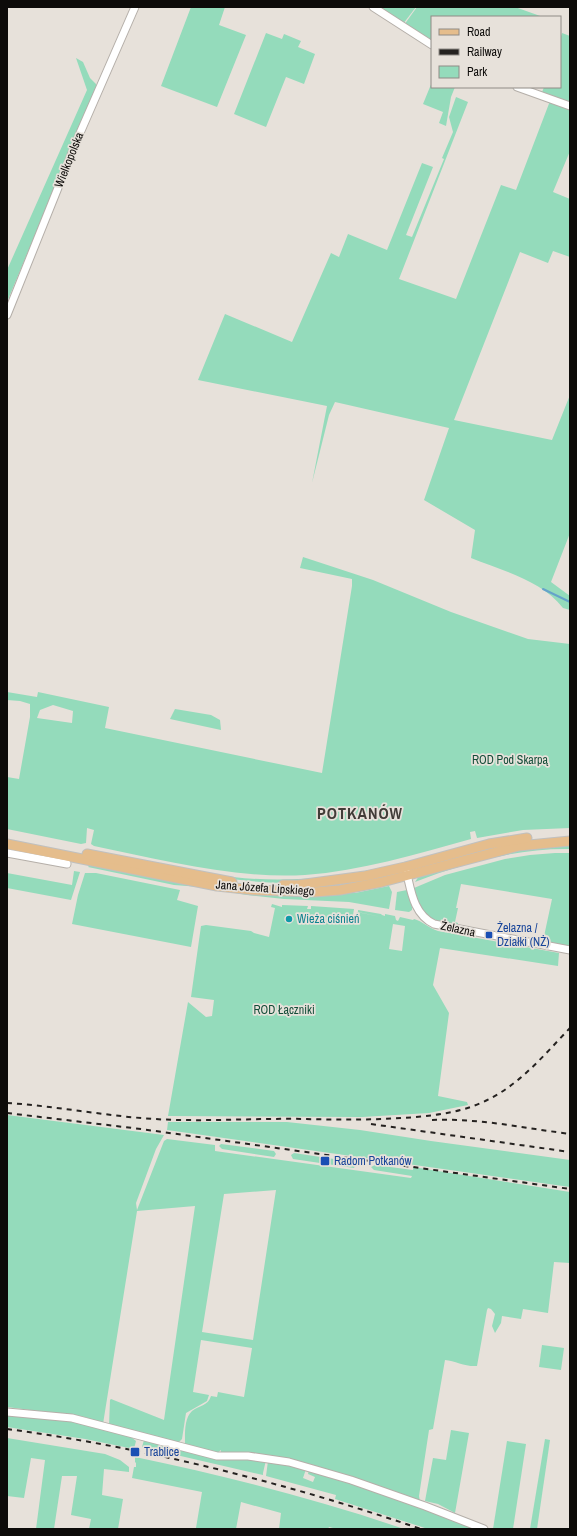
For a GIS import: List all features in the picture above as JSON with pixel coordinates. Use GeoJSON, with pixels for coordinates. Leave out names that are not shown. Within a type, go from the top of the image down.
{"type":"FeatureCollection","features":[{"type":"Feature","properties":{"kind":"main road","name":"Jana Józefa Lipskiego"},"geometry":{"type":"LineString","coordinates":[[7,844],[194,882],[254,890],[324,892],[368,885],[494,843],[537,837],[570,835]]}},
{"type":"Feature","properties":{"kind":"main road","name":"Jana Józefa Lipskiego"},"geometry":{"type":"LineString","coordinates":[[7,838],[212,879],[256,884],[298,885],[406,872],[514,846],[570,841]]}},
{"type":"Feature","properties":{"kind":"street","name":"Wielkopolska"},"geometry":{"type":"LineString","coordinates":[[7,315],[80,133],[135,7]]}},
{"type":"Feature","properties":{"kind":"street"},"geometry":{"type":"LineString","coordinates":[[373,7],[431,44]]}},
{"type":"Feature","properties":{"kind":"street"},"geometry":{"type":"LineString","coordinates":[[520,88],[570,106]]}},
{"type":"Feature","properties":{"kind":"street"},"geometry":{"type":"LineString","coordinates":[[7,853],[67,864]]}},
{"type":"Feature","properties":{"kind":"street","name":"Żelazna"},"geometry":{"type":"LineString","coordinates":[[406,872],[417,908],[425,918],[434,924],[570,950]]}},
{"type":"Feature","properties":{"kind":"street"},"geometry":{"type":"LineString","coordinates":[[7,1412],[72,1418],[217,1456],[248,1456],[289,1462],[351,1480],[423,1505],[484,1529]]}},
{"type":"Feature","properties":{"kind":"green space"},"geometry":{"type":"Polygon","coordinates":[[[191,7],[225,7],[219,25],[246,35],[217,107],[161,86],[191,7]]]}},
{"type":"Feature","properties":{"kind":"green space"},"geometry":{"type":"Polygon","coordinates":[[[376,7],[416,7],[403,24],[376,7]]]}},
{"type":"Feature","properties":{"kind":"green space"},"geometry":{"type":"Polygon","coordinates":[[[417,7],[515,7],[540,16],[431,16],[431,42],[404,25],[417,7]]]}},
{"type":"Feature","properties":{"kind":"green space"},"geometry":{"type":"Polygon","coordinates":[[[266,33],[282,39],[284,34],[301,41],[298,47],[315,54],[304,84],[286,77],[266,127],[234,114],[266,33]]]}},
{"type":"Feature","properties":{"kind":"green space"},"geometry":{"type":"Polygon","coordinates":[[[562,33],[570,36],[570,105],[541,95],[544,88],[561,88],[562,33]]]}},
{"type":"Feature","properties":{"kind":"green space"},"geometry":{"type":"Polygon","coordinates":[[[76,58],[83,62],[90,78],[96,84],[96,89],[7,302],[7,270],[87,90],[76,58]]]}},
{"type":"Feature","properties":{"kind":"green space"},"geometry":{"type":"Polygon","coordinates":[[[431,84],[431,88],[455,88],[451,97],[446,126],[439,123],[443,112],[423,104],[431,84]]]}},
{"type":"Feature","properties":{"kind":"green space"},"geometry":{"type":"Polygon","coordinates":[[[456,97],[468,102],[399,279],[456,299],[501,185],[516,190],[550,101],[570,108],[570,151],[553,192],[570,199],[570,257],[553,251],[548,263],[520,252],[454,420],[552,440],[570,395],[570,533],[551,582],[570,596],[570,610],[563,608],[554,598],[533,583],[471,558],[475,530],[424,500],[449,428],[335,402],[329,415],[312,483],[327,406],[198,380],[225,314],[292,342],[331,253],[339,257],[348,234],[387,250],[422,163],[433,167],[406,235],[412,237],[444,159],[442,158],[453,132],[449,117],[456,97]]]}},
{"type":"Feature","properties":{"kind":"green space","name":"ROD Pod Skarpą"},"geometry":{"type":"Polygon","coordinates":[[[303,557],[373,580],[451,612],[528,639],[570,644],[570,828],[523,830],[477,838],[475,831],[470,832],[471,839],[409,856],[347,870],[305,875],[252,874],[225,871],[94,846],[91,844],[94,830],[87,828],[86,843],[81,844],[7,829],[7,777],[19,779],[30,717],[30,704],[20,701],[7,700],[7,692],[37,697],[38,692],[109,707],[105,728],[322,773],[352,579],[300,568],[303,557]],[[53,705],[40,710],[37,718],[72,723],[73,711],[53,705]]]}},
{"type":"Feature","properties":{"kind":"green space"},"geometry":{"type":"Polygon","coordinates":[[[175,709],[211,715],[220,720],[221,730],[170,719],[175,709]]]}},
{"type":"Feature","properties":{"kind":"green space"},"geometry":{"type":"Polygon","coordinates":[[[570,844],[570,849],[531,851],[491,858],[433,875],[415,882],[419,876],[506,851],[570,844]]]}},
{"type":"Feature","properties":{"kind":"green space"},"geometry":{"type":"Polygon","coordinates":[[[92,850],[198,872],[252,879],[271,880],[328,877],[384,867],[385,870],[284,883],[260,882],[236,880],[188,872],[93,852],[92,850]]]}},
{"type":"Feature","properties":{"kind":"green space"},"geometry":{"type":"Polygon","coordinates":[[[555,853],[570,853],[570,946],[543,941],[552,899],[461,884],[455,922],[458,923],[458,926],[440,922],[428,916],[420,905],[414,888],[445,875],[505,859],[555,853]]]}},
{"type":"Feature","properties":{"kind":"green space"},"geometry":{"type":"Polygon","coordinates":[[[90,865],[217,889],[355,893],[389,886],[392,892],[389,909],[349,902],[284,899],[247,895],[200,887],[174,885],[88,867],[90,865]]]}},
{"type":"Feature","properties":{"kind":"green space"},"geometry":{"type":"Polygon","coordinates":[[[74,871],[80,872],[71,900],[7,888],[7,873],[72,885],[74,871]]]}},
{"type":"Feature","properties":{"kind":"green space"},"geometry":{"type":"Polygon","coordinates":[[[85,873],[96,873],[180,890],[177,900],[198,906],[191,947],[72,924],[78,895],[85,873]]]}},
{"type":"Feature","properties":{"kind":"green space"},"geometry":{"type":"Polygon","coordinates":[[[407,890],[412,910],[409,912],[395,910],[397,892],[407,890]]]}},
{"type":"Feature","properties":{"kind":"green space","name":"ROD Łączniki"},"geometry":{"type":"Polygon","coordinates":[[[272,904],[282,907],[282,905],[308,906],[307,909],[311,909],[311,906],[354,909],[353,915],[356,915],[357,912],[381,917],[358,912],[358,910],[385,916],[385,914],[395,916],[396,920],[398,921],[400,917],[414,919],[438,931],[559,953],[558,966],[440,948],[433,985],[449,1013],[438,1096],[467,1102],[468,1105],[429,1113],[362,1117],[168,1116],[188,1002],[206,1017],[212,1016],[214,1000],[191,997],[201,926],[206,925],[251,931],[269,937],[275,908],[271,907],[272,904]],[[393,924],[389,949],[402,951],[405,926],[393,924]]]}},
{"type":"Feature","properties":{"kind":"green space"},"geometry":{"type":"Polygon","coordinates":[[[7,1115],[164,1135],[156,1149],[136,1203],[137,1210],[164,1141],[167,1139],[215,1145],[215,1151],[411,1178],[412,1176],[374,1170],[371,1167],[375,1165],[413,1170],[413,1167],[570,1192],[570,1263],[554,1262],[548,1313],[523,1309],[521,1319],[502,1316],[501,1323],[495,1333],[492,1326],[495,1314],[488,1308],[477,1366],[469,1366],[445,1360],[433,1429],[429,1430],[419,1496],[420,1502],[365,1481],[288,1459],[221,1454],[221,1450],[217,1453],[185,1444],[186,1422],[192,1411],[206,1404],[211,1396],[217,1397],[218,1392],[244,1397],[252,1348],[201,1340],[193,1392],[209,1395],[207,1401],[186,1413],[182,1439],[178,1443],[109,1426],[111,1399],[164,1420],[195,1206],[137,1211],[103,1424],[85,1417],[7,1407],[7,1115]],[[276,1190],[224,1194],[202,1332],[253,1340],[276,1190]]]}},
{"type":"Feature","properties":{"kind":"green space"},"geometry":{"type":"Polygon","coordinates":[[[168,1122],[287,1122],[360,1130],[570,1160],[570,1187],[167,1130],[168,1122]]]}},
{"type":"Feature","properties":{"kind":"green space"},"geometry":{"type":"Polygon","coordinates":[[[221,1144],[274,1151],[276,1154],[274,1157],[222,1149],[219,1146],[221,1144]]]}},
{"type":"Feature","properties":{"kind":"green space"},"geometry":{"type":"Polygon","coordinates":[[[294,1153],[354,1162],[356,1164],[354,1168],[293,1159],[291,1155],[294,1153]]]}},
{"type":"Feature","properties":{"kind":"green space"},"geometry":{"type":"Polygon","coordinates":[[[542,1345],[564,1348],[561,1370],[539,1367],[542,1345]]]}},
{"type":"Feature","properties":{"kind":"green space"},"geometry":{"type":"Polygon","coordinates":[[[7,1414],[77,1422],[131,1437],[136,1441],[134,1449],[85,1439],[7,1427],[7,1414]]]}},
{"type":"Feature","properties":{"kind":"green space"},"geometry":{"type":"Polygon","coordinates":[[[451,1430],[469,1433],[455,1513],[438,1504],[425,1501],[433,1458],[446,1460],[451,1430]]]}},
{"type":"Feature","properties":{"kind":"green space"},"geometry":{"type":"Polygon","coordinates":[[[7,1438],[105,1454],[120,1460],[129,1467],[129,1472],[104,1469],[102,1495],[123,1499],[118,1529],[89,1529],[91,1519],[71,1515],[77,1476],[62,1476],[54,1529],[36,1529],[45,1460],[31,1458],[24,1498],[7,1496],[7,1438]]]}},
{"type":"Feature","properties":{"kind":"green space"},"geometry":{"type":"Polygon","coordinates":[[[545,1439],[550,1440],[537,1529],[530,1529],[545,1439]]]}},
{"type":"Feature","properties":{"kind":"green space"},"geometry":{"type":"Polygon","coordinates":[[[144,1440],[184,1450],[266,1460],[263,1475],[142,1447],[144,1440]]]}},
{"type":"Feature","properties":{"kind":"green space"},"geometry":{"type":"Polygon","coordinates":[[[507,1441],[526,1444],[513,1529],[493,1529],[507,1441]]]}},
{"type":"Feature","properties":{"kind":"green space"},"geometry":{"type":"Polygon","coordinates":[[[135,1457],[271,1489],[404,1529],[337,1529],[329,1527],[328,1529],[279,1529],[281,1513],[241,1502],[236,1529],[196,1528],[202,1492],[132,1478],[134,1467],[136,1467],[135,1457]]]}},
{"type":"Feature","properties":{"kind":"green space"},"geometry":{"type":"Polygon","coordinates":[[[268,1461],[306,1469],[303,1478],[313,1482],[315,1477],[308,1474],[309,1470],[398,1499],[476,1529],[428,1529],[335,1499],[336,1495],[266,1476],[268,1461]]]}},
{"type":"Feature","properties":{"kind":"waterway"},"geometry":{"type":"LineString","coordinates":[[543,589],[570,602]]}},
{"type":"Feature","properties":{"kind":"railway"},"geometry":{"type":"LineString","coordinates":[[7,1103],[44,1106],[136,1118],[173,1120],[361,1120],[402,1118],[449,1113],[481,1103],[507,1088],[540,1060],[570,1028]]}},
{"type":"Feature","properties":{"kind":"railway"},"geometry":{"type":"LineString","coordinates":[[7,1113],[141,1129],[570,1189]]}},
{"type":"Feature","properties":{"kind":"railway"},"geometry":{"type":"LineString","coordinates":[[432,1120],[466,1120],[570,1134]]}},
{"type":"Feature","properties":{"kind":"railway"},"geometry":{"type":"LineString","coordinates":[[371,1124],[570,1152]]}},
{"type":"Feature","properties":{"kind":"railway"},"geometry":{"type":"LineString","coordinates":[[7,1429],[112,1446],[216,1469],[268,1482],[370,1512],[421,1529]]}},
{"type":"Feature","properties":{"kind":"place","name":"Wieża ciśnień"},"geometry":{"type":"Point","coordinates":[289,919]}},
{"type":"Feature","properties":{"kind":"place","name":"Żelazna / Działki (NŻ)"},"geometry":{"type":"Point","coordinates":[489,935]}},
{"type":"Feature","properties":{"kind":"place","name":"Radom Potkanów"},"geometry":{"type":"Point","coordinates":[325,1161]}},
{"type":"Feature","properties":{"kind":"place","name":"Trablice"},"geometry":{"type":"Point","coordinates":[135,1452]}},
{"type":"Feature","properties":{"kind":"district","name":"POTKANÓW"},"geometry":{"type":"Point","coordinates":[360,813]}}]}
